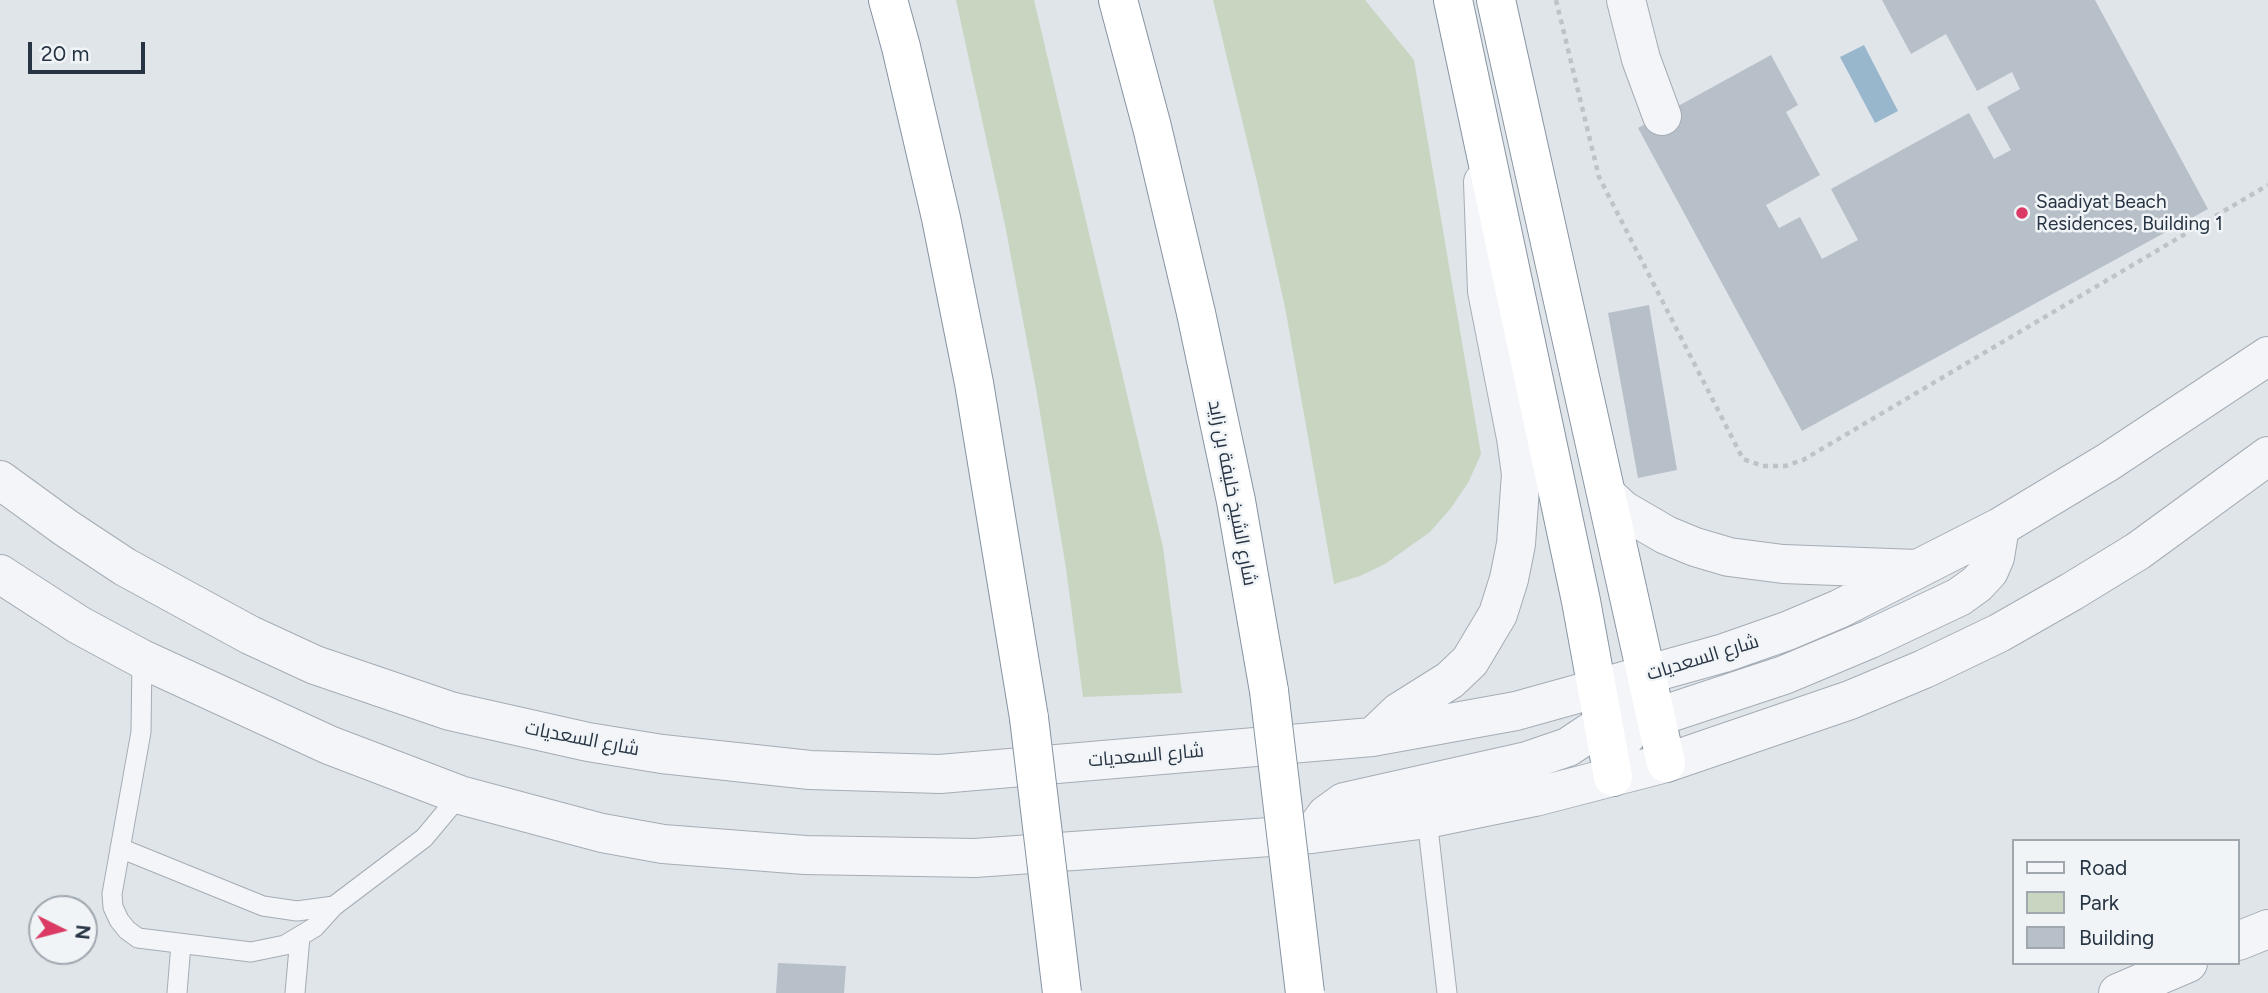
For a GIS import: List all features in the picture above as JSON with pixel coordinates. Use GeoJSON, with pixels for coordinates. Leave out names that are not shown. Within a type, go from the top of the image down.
{"type":"FeatureCollection","features":[{"type":"Feature","properties":{"kind":"highway"},"geometry":{"type":"LineString","coordinates":[[888,0],[941,218],[974,383],[1029,718],[1062,993]]}},
{"type":"Feature","properties":{"kind":"highway","name":"شارع الشيخ خليفة بن زايد"},"geometry":{"type":"LineString","coordinates":[[1118,0],[1152,127],[1196,313],[1236,501],[1269,691],[1305,993]]}},
{"type":"Feature","properties":{"kind":"highway"},"geometry":{"type":"LineString","coordinates":[[1453,0],[1485,142],[1601,706],[1613,777]]}},
{"type":"Feature","properties":{"kind":"highway"},"geometry":{"type":"LineString","coordinates":[[1496,0],[1666,763]]}},
{"type":"Feature","properties":{"kind":"street"},"geometry":{"type":"LineString","coordinates":[[1626,0],[1641,59],[1662,116]]}},
{"type":"Feature","properties":{"kind":"street"},"geometry":{"type":"LineString","coordinates":[[1373,737],[1399,712],[1450,680],[1470,661],[1498,614],[1516,544],[1521,474],[1487,291],[1483,216],[1485,142]]}},
{"type":"Feature","properties":{"kind":"street","name":"شارع السعديات"},"geometry":{"type":"LineString","coordinates":[[0,480],[125,567],[239,630],[315,665],[450,711],[588,741],[740,764],[810,770],[940,774],[1373,737],[1516,710],[1601,706],[1647,676],[1787,631],[1839,609],[2000,527],[2108,463],[2268,356]]}},
{"type":"Feature","properties":{"kind":"street"},"geometry":{"type":"LineString","coordinates":[[0,574],[79,625],[142,659],[329,746],[460,795],[602,833],[663,844],[805,855],[975,858],[1312,834],[1427,819],[1535,797],[1666,763],[1850,700],[1999,633],[2071,593],[2138,551],[2268,456]]}},
{"type":"Feature","properties":{"kind":"street"},"geometry":{"type":"LineString","coordinates":[[1607,495],[1623,510],[1666,535],[1729,557],[1783,564],[1919,569]]}},
{"type":"Feature","properties":{"kind":"street"},"geometry":{"type":"LineString","coordinates":[[1613,777],[1620,744],[1642,722],[1784,675],[1870,639],[1959,597],[1989,571],[1995,557],[2000,527]]}},
{"type":"Feature","properties":{"kind":"street"},"geometry":{"type":"LineString","coordinates":[[1312,834],[1326,815],[1344,803],[1527,761],[1568,747],[1601,706]]}},
{"type":"Feature","properties":{"kind":"street"},"geometry":{"type":"LineString","coordinates":[[2240,941],[2268,929]]}},
{"type":"Feature","properties":{"kind":"street"},"geometry":{"type":"LineString","coordinates":[[2118,993],[2183,965]]}},
{"type":"Feature","properties":{"kind":"lane"},"geometry":{"type":"LineString","coordinates":[[142,659],[141,732],[112,894],[113,907],[119,920],[138,938],[251,952],[285,945],[315,928],[334,906],[424,838],[460,795]]}},
{"type":"Feature","properties":{"kind":"lane"},"geometry":{"type":"LineString","coordinates":[[1427,819],[1447,993]]}},
{"type":"Feature","properties":{"kind":"lane"},"geometry":{"type":"LineString","coordinates":[[120,848],[262,906],[297,911],[334,906]]}},
{"type":"Feature","properties":{"kind":"lane"},"geometry":{"type":"LineString","coordinates":[[295,993],[300,937]]}},
{"type":"Feature","properties":{"kind":"lane"},"geometry":{"type":"LineString","coordinates":[[177,993],[181,944]]}},
{"type":"Feature","properties":{"kind":"path"},"geometry":{"type":"LineString","coordinates":[[1556,0],[1599,177],[1743,459],[1763,466],[1785,466],[1803,460],[2268,185]]}},
{"type":"Feature","properties":{"kind":"green space"},"geometry":{"type":"Polygon","coordinates":[[[956,0],[1034,0],[1163,547],[1182,693],[1083,697],[1066,568],[1036,389],[1005,225],[956,0]]]}},
{"type":"Feature","properties":{"kind":"green space"},"geometry":{"type":"Polygon","coordinates":[[[1213,0],[1365,0],[1414,60],[1481,454],[1468,483],[1430,532],[1385,564],[1334,584],[1285,307],[1213,0]]]}},
{"type":"Feature","properties":{"kind":"water"},"geometry":{"type":"Polygon","coordinates":[[[1864,45],[1898,111],[1875,123],[1840,57],[1864,45]]]}},
{"type":"Feature","properties":{"kind":"building","name":"Saadiyat Beach Residences, Building 1"},"geometry":{"type":"Polygon","coordinates":[[[1882,0],[2095,0],[2208,209],[1802,431],[1638,128],[1771,55],[1798,105],[1786,112],[1820,175],[1766,205],[1779,228],[1800,217],[1822,259],[1858,240],[1831,189],[1969,113],[1994,159],[2011,150],[1987,107],[2020,89],[2012,72],[1977,91],[1946,34],[1911,54],[1882,0]]]}},
{"type":"Feature","properties":{"kind":"building"},"geometry":{"type":"Polygon","coordinates":[[[1649,305],[1677,470],[1638,478],[1608,313],[1649,305]]]}},
{"type":"Feature","properties":{"kind":"building"},"geometry":{"type":"Polygon","coordinates":[[[778,963],[846,966],[844,993],[776,993],[778,963]]]}},
{"type":"Feature","properties":{"kind":"place","name":"Saadiyat Beach Residences, Building 1"},"geometry":{"type":"Point","coordinates":[2022,213]}}]}
